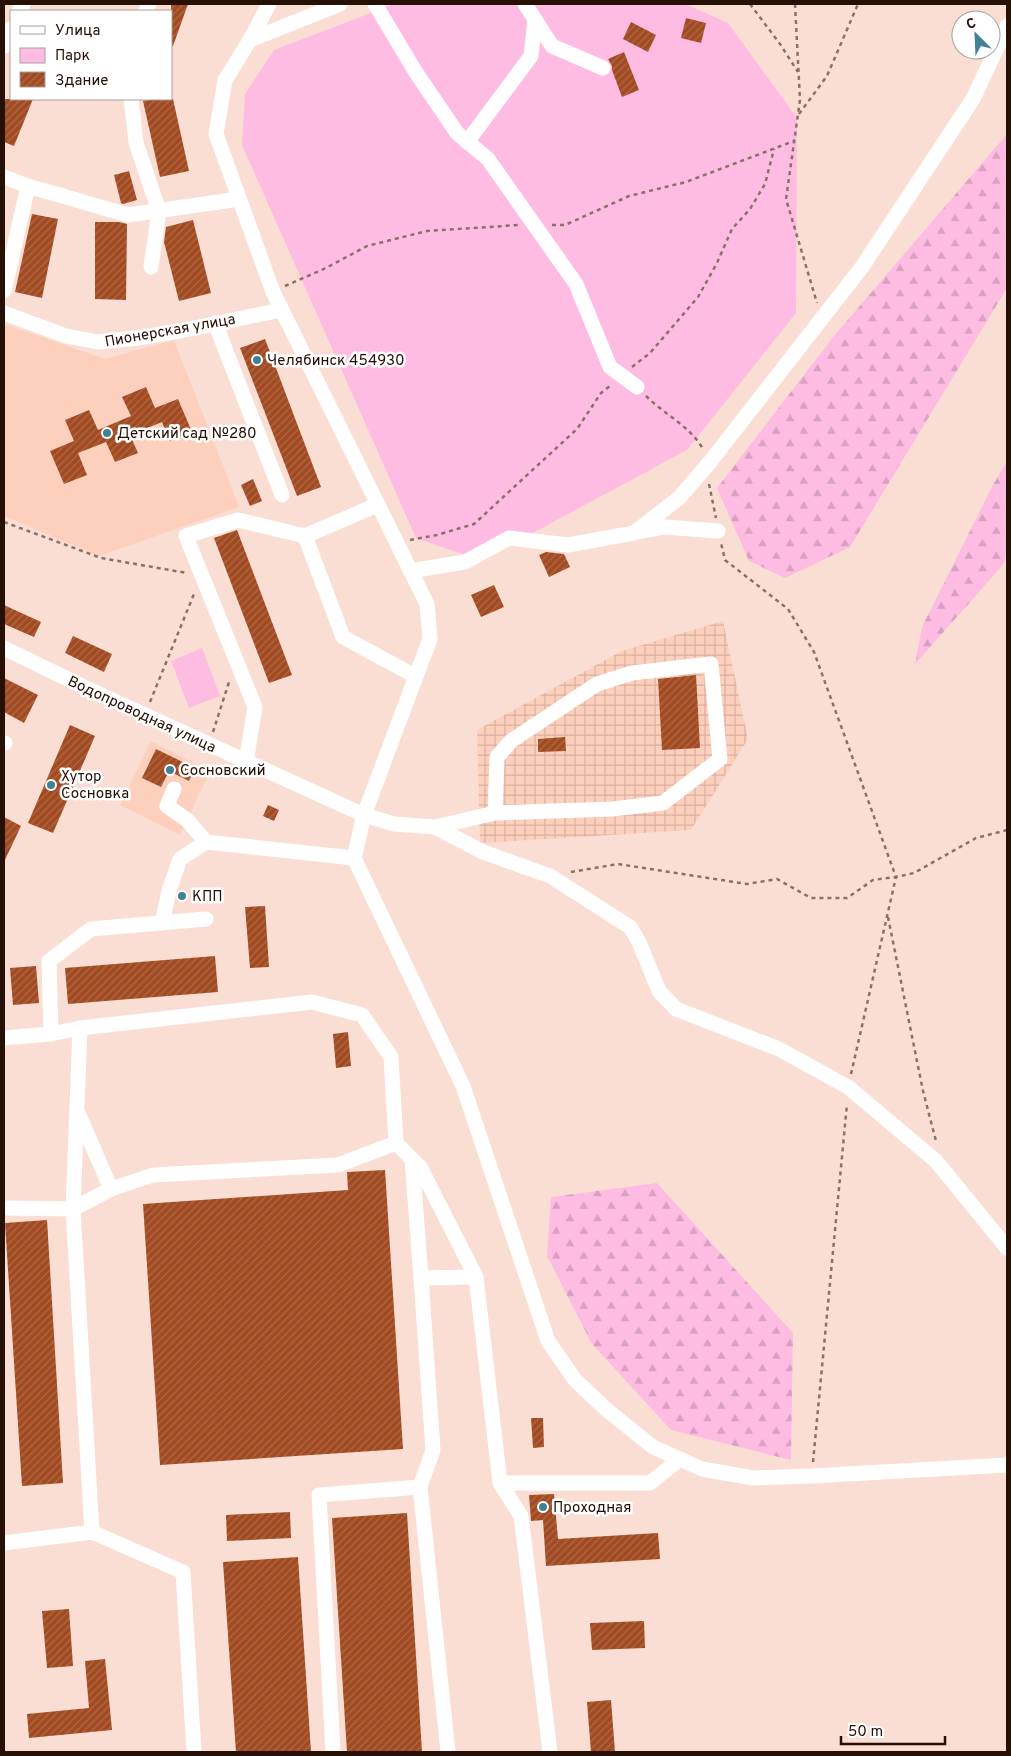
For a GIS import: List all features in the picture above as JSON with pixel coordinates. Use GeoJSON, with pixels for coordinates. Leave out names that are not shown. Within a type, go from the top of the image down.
{"type":"FeatureCollection","features":[{"type":"Feature","properties":{"kind":"street"},"geometry":{"type":"LineString","coordinates":[[270,4],[225,80],[216,134],[281,310],[427,604],[430,640],[364,815],[354,858],[463,1086],[548,1341],[575,1380],[607,1410],[652,1447],[702,1468],[753,1478],[1007,1465]]}},
{"type":"Feature","properties":{"kind":"street"},"geometry":{"type":"LineString","coordinates":[[250,40],[340,4]]}},
{"type":"Feature","properties":{"kind":"street"},"geometry":{"type":"LineString","coordinates":[[375,4],[414,71],[457,133],[488,159],[576,284],[610,367],[637,387]]}},
{"type":"Feature","properties":{"kind":"street"},"geometry":{"type":"LineString","coordinates":[[525,4],[552,46],[603,68]]}},
{"type":"Feature","properties":{"kind":"street"},"geometry":{"type":"LineString","coordinates":[[467,142],[531,56],[535,20]]}},
{"type":"Feature","properties":{"kind":"street"},"geometry":{"type":"LineString","coordinates":[[634,533],[679,498],[708,465],[862,266],[974,99],[1007,26]]}},
{"type":"Feature","properties":{"kind":"street"},"geometry":{"type":"LineString","coordinates":[[4,46],[10,31]]}},
{"type":"Feature","properties":{"kind":"street"},"geometry":{"type":"LineString","coordinates":[[130,100],[136,143],[159,212],[152,267]]}},
{"type":"Feature","properties":{"kind":"street"},"geometry":{"type":"LineString","coordinates":[[4,177],[28,186],[128,215],[239,199]]}},
{"type":"Feature","properties":{"kind":"street"},"geometry":{"type":"LineString","coordinates":[[4,291],[28,186]]}},
{"type":"Feature","properties":{"kind":"street","name":"Пионерская улица"},"geometry":{"type":"LineString","coordinates":[[4,313],[66,336],[98,342],[138,338],[281,310]]}},
{"type":"Feature","properties":{"kind":"street"},"geometry":{"type":"LineString","coordinates":[[215,323],[282,495]]}},
{"type":"Feature","properties":{"kind":"street"},"geometry":{"type":"LineString","coordinates":[[246,762],[255,707],[186,536],[238,520],[305,536],[378,504]]}},
{"type":"Feature","properties":{"kind":"street"},"geometry":{"type":"LineString","coordinates":[[410,570],[465,562],[509,538],[568,546],[665,527],[718,531]]}},
{"type":"Feature","properties":{"kind":"street"},"geometry":{"type":"LineString","coordinates":[[305,536],[343,637],[415,676]]}},
{"type":"Feature","properties":{"kind":"street","name":"Водопроводная улица"},"geometry":{"type":"LineString","coordinates":[[4,648],[144,715],[364,815],[394,824],[435,826]]}},
{"type":"Feature","properties":{"kind":"street"},"geometry":{"type":"LineString","coordinates":[[435,826],[495,813],[612,809],[663,803],[720,759],[711,664],[632,673],[597,684],[511,742],[497,757],[495,813]]}},
{"type":"Feature","properties":{"kind":"street"},"geometry":{"type":"LineString","coordinates":[[174,789],[167,806],[187,820],[206,842]]}},
{"type":"Feature","properties":{"kind":"street"},"geometry":{"type":"LineString","coordinates":[[435,826],[483,852],[550,876],[630,927],[639,942],[659,991],[676,1009],[779,1049],[848,1087],[936,1161],[1007,1248]]}},
{"type":"Feature","properties":{"kind":"street"},"geometry":{"type":"LineString","coordinates":[[162,923],[180,860],[206,842],[354,858]]}},
{"type":"Feature","properties":{"kind":"street"},"geometry":{"type":"LineString","coordinates":[[51,1034],[49,961],[91,930],[206,919]]}},
{"type":"Feature","properties":{"kind":"street"},"geometry":{"type":"LineString","coordinates":[[4,1038],[312,1002],[362,1015],[391,1057],[396,1143],[420,1167],[476,1277],[500,1483],[521,1516],[550,1752]]}},
{"type":"Feature","properties":{"kind":"street"},"geometry":{"type":"LineString","coordinates":[[80,1028],[73,1209],[92,1532]]}},
{"type":"Feature","properties":{"kind":"street"},"geometry":{"type":"LineString","coordinates":[[77,1109],[110,1189]]}},
{"type":"Feature","properties":{"kind":"street"},"geometry":{"type":"LineString","coordinates":[[4,1208],[73,1209],[110,1189],[153,1175],[338,1164],[396,1143]]}},
{"type":"Feature","properties":{"kind":"street"},"geometry":{"type":"LineString","coordinates":[[412,1159],[433,1450],[420,1487],[448,1752]]}},
{"type":"Feature","properties":{"kind":"street"},"geometry":{"type":"LineString","coordinates":[[421,1278],[476,1277]]}},
{"type":"Feature","properties":{"kind":"street"},"geometry":{"type":"LineString","coordinates":[[500,1483],[650,1483],[680,1459]]}},
{"type":"Feature","properties":{"kind":"street"},"geometry":{"type":"LineString","coordinates":[[333,1752],[319,1495],[420,1487]]}},
{"type":"Feature","properties":{"kind":"street"},"geometry":{"type":"LineString","coordinates":[[4,1543],[92,1532],[183,1572],[194,1752]]}},
{"type":"Feature","properties":{"kind":"path"},"geometry":{"type":"LineString","coordinates":[[750,4],[780,44],[798,74]]}},
{"type":"Feature","properties":{"kind":"path"},"geometry":{"type":"LineString","coordinates":[[795,4],[800,100],[786,199],[813,284],[821,319]]}},
{"type":"Feature","properties":{"kind":"path"},"geometry":{"type":"LineString","coordinates":[[798,115],[827,76],[858,4]]}},
{"type":"Feature","properties":{"kind":"path"},"geometry":{"type":"LineString","coordinates":[[637,387],[658,408],[697,438],[708,465],[724,560],[788,609],[814,652],[896,877],[848,1087],[812,1476]]}},
{"type":"Feature","properties":{"kind":"path"},"geometry":{"type":"LineString","coordinates":[[4,522],[101,558],[202,576],[144,715]]}},
{"type":"Feature","properties":{"kind":"path"},"geometry":{"type":"LineString","coordinates":[[209,745],[236,660]]}},
{"type":"Feature","properties":{"kind":"path"},"geometry":{"type":"LineString","coordinates":[[550,876],[618,864],[747,884],[777,879],[811,898],[846,898],[873,880],[914,873],[976,838],[1007,830]]}},
{"type":"Feature","properties":{"kind":"path"},"geometry":{"type":"LineString","coordinates":[[888,916],[923,1091],[937,1145]]}},
{"type":"Feature","properties":{"kind":"shaded area","name":"Детский сад №280"},"geometry":{"type":"Polygon","coordinates":[[[4,324],[105,359],[174,340],[239,507],[99,556],[4,516],[4,324]]]}},
{"type":"Feature","properties":{"kind":"shaded area"},"geometry":{"type":"Polygon","coordinates":[[[723,621],[748,739],[691,830],[480,843],[477,730],[622,651],[723,621]]]}},
{"type":"Feature","properties":{"kind":"shaded area"},"geometry":{"type":"Polygon","coordinates":[[[151,741],[210,771],[180,835],[120,805],[151,741]]]}},
{"type":"Feature","properties":{"kind":"green space"},"geometry":{"type":"Polygon","coordinates":[[[394,4],[685,4],[728,23],[797,118],[796,313],[687,450],[518,541],[465,555],[416,538],[242,145],[245,94],[274,50],[394,4]]]}},
{"type":"Feature","properties":{"kind":"green space"},"geometry":{"type":"Polygon","coordinates":[[[1007,134],[1007,288],[850,547],[785,578],[749,561],[717,488],[834,336],[1007,134]]]}},
{"type":"Feature","properties":{"kind":"green space"},"geometry":{"type":"Polygon","coordinates":[[[1007,461],[1007,555],[1002,566],[915,664],[922,627],[993,485],[1007,461]]]}},
{"type":"Feature","properties":{"kind":"green space"},"geometry":{"type":"Polygon","coordinates":[[[202,648],[220,696],[189,708],[171,661],[202,648]]]}},
{"type":"Feature","properties":{"kind":"green space"},"geometry":{"type":"Polygon","coordinates":[[[657,1183],[793,1333],[791,1460],[671,1430],[592,1344],[547,1256],[551,1197],[657,1183]]]}},
{"type":"Feature","properties":{"kind":"building"},"geometry":{"type":"Polygon","coordinates":[[[171,4],[188,4],[173,46],[172,10],[171,4]]]}},
{"type":"Feature","properties":{"kind":"building"},"geometry":{"type":"Polygon","coordinates":[[[686,18],[706,23],[701,43],[681,38],[686,18]]]}},
{"type":"Feature","properties":{"kind":"building"},"geometry":{"type":"Polygon","coordinates":[[[631,22],[656,35],[648,52],[623,39],[631,22]]]}},
{"type":"Feature","properties":{"kind":"building"},"geometry":{"type":"Polygon","coordinates":[[[624,52],[639,90],[622,97],[608,59],[624,52]]]}},
{"type":"Feature","properties":{"kind":"building"},"geometry":{"type":"Polygon","coordinates":[[[4,99],[33,100],[14,146],[4,142],[4,99]]]}},
{"type":"Feature","properties":{"kind":"building"},"geometry":{"type":"Polygon","coordinates":[[[173,99],[189,171],[160,177],[143,101],[173,99]]]}},
{"type":"Feature","properties":{"kind":"building"},"geometry":{"type":"Polygon","coordinates":[[[129,171],[137,200],[123,204],[121,203],[114,175],[129,171]]]}},
{"type":"Feature","properties":{"kind":"building"},"geometry":{"type":"Polygon","coordinates":[[[32,214],[58,219],[42,298],[15,292],[32,214]]]}},
{"type":"Feature","properties":{"kind":"building"},"geometry":{"type":"Polygon","coordinates":[[[193,220],[211,293],[179,301],[164,242],[166,227],[193,220]]]}},
{"type":"Feature","properties":{"kind":"building"},"geometry":{"type":"Polygon","coordinates":[[[95,222],[127,224],[126,300],[95,299],[95,222]]]}},
{"type":"Feature","properties":{"kind":"building"},"geometry":{"type":"Polygon","coordinates":[[[265,339],[321,487],[297,496],[240,348],[265,339]]]}},
{"type":"Feature","properties":{"kind":"building"},"geometry":{"type":"Polygon","coordinates":[[[146,387],[155,408],[178,399],[192,432],[170,441],[162,422],[130,435],[138,453],[115,462],[106,442],[78,453],[87,475],[64,484],[50,451],[74,441],[65,420],[89,410],[98,430],[131,416],[122,397],[146,387]]]}},
{"type":"Feature","properties":{"kind":"building"},"geometry":{"type":"Polygon","coordinates":[[[253,479],[262,501],[250,506],[241,485],[253,479]]]}},
{"type":"Feature","properties":{"kind":"building"},"geometry":{"type":"Polygon","coordinates":[[[237,530],[292,675],[269,683],[214,538],[237,530]]]}},
{"type":"Feature","properties":{"kind":"building"},"geometry":{"type":"Polygon","coordinates":[[[546,552],[564,554],[570,567],[549,577],[539,555],[546,552]]]}},
{"type":"Feature","properties":{"kind":"building"},"geometry":{"type":"Polygon","coordinates":[[[494,585],[504,607],[481,617],[471,595],[494,585]]]}},
{"type":"Feature","properties":{"kind":"building"},"geometry":{"type":"Polygon","coordinates":[[[4,605],[41,622],[34,637],[4,624],[4,605]]]}},
{"type":"Feature","properties":{"kind":"building"},"geometry":{"type":"Polygon","coordinates":[[[73,636],[112,654],[104,672],[65,653],[73,636]]]}},
{"type":"Feature","properties":{"kind":"building"},"geometry":{"type":"Polygon","coordinates":[[[696,675],[700,748],[662,750],[658,679],[696,675]]]}},
{"type":"Feature","properties":{"kind":"building"},"geometry":{"type":"Polygon","coordinates":[[[4,678],[38,695],[24,723],[4,712],[4,678]]]}},
{"type":"Feature","properties":{"kind":"building"},"geometry":{"type":"Polygon","coordinates":[[[70,725],[95,736],[53,833],[28,823],[70,725]]]}},
{"type":"Feature","properties":{"kind":"building"},"geometry":{"type":"Polygon","coordinates":[[[565,737],[566,751],[538,752],[538,739],[565,737]]]}},
{"type":"Feature","properties":{"kind":"building","name":"Сосновский"},"geometry":{"type":"Polygon","coordinates":[[[156,749],[195,768],[189,781],[169,771],[161,787],[142,778],[156,749]]]}},
{"type":"Feature","properties":{"kind":"building"},"geometry":{"type":"Polygon","coordinates":[[[268,805],[279,810],[274,821],[263,816],[268,805]]]}},
{"type":"Feature","properties":{"kind":"building"},"geometry":{"type":"Polygon","coordinates":[[[4,817],[21,826],[4,862],[4,817]]]}},
{"type":"Feature","properties":{"kind":"building"},"geometry":{"type":"Polygon","coordinates":[[[265,906],[269,967],[250,968],[245,907],[265,906]]]}},
{"type":"Feature","properties":{"kind":"building"},"geometry":{"type":"Polygon","coordinates":[[[215,956],[218,992],[68,1004],[65,968],[215,956]]]}},
{"type":"Feature","properties":{"kind":"building"},"geometry":{"type":"Polygon","coordinates":[[[36,966],[39,1003],[13,1005],[10,968],[36,966]]]}},
{"type":"Feature","properties":{"kind":"building"},"geometry":{"type":"Polygon","coordinates":[[[348,1032],[351,1066],[336,1068],[333,1034],[348,1032]]]}},
{"type":"Feature","properties":{"kind":"building"},"geometry":{"type":"Polygon","coordinates":[[[385,1170],[403,1449],[160,1465],[143,1204],[348,1190],[347,1172],[385,1170]]]}},
{"type":"Feature","properties":{"kind":"building"},"geometry":{"type":"Polygon","coordinates":[[[47,1220],[63,1483],[22,1486],[5,1223],[47,1220]]]}},
{"type":"Feature","properties":{"kind":"building"},"geometry":{"type":"Polygon","coordinates":[[[531,1418],[543,1418],[544,1447],[533,1448],[531,1418]]]}},
{"type":"Feature","properties":{"kind":"building"},"geometry":{"type":"Polygon","coordinates":[[[554,1494],[558,1539],[658,1533],[660,1559],[546,1566],[543,1520],[531,1521],[529,1495],[554,1494]]]}},
{"type":"Feature","properties":{"kind":"building"},"geometry":{"type":"Polygon","coordinates":[[[290,1512],[291,1538],[227,1541],[226,1515],[290,1512]]]}},
{"type":"Feature","properties":{"kind":"building"},"geometry":{"type":"Polygon","coordinates":[[[407,1513],[422,1752],[347,1752],[332,1518],[407,1513]]]}},
{"type":"Feature","properties":{"kind":"building"},"geometry":{"type":"Polygon","coordinates":[[[298,1557],[311,1752],[236,1752],[223,1562],[298,1557]]]}},
{"type":"Feature","properties":{"kind":"building"},"geometry":{"type":"Polygon","coordinates":[[[69,1609],[73,1666],[47,1668],[42,1611],[69,1609]]]}},
{"type":"Feature","properties":{"kind":"building"},"geometry":{"type":"Polygon","coordinates":[[[644,1621],[645,1648],[592,1650],[590,1623],[644,1621]]]}},
{"type":"Feature","properties":{"kind":"building"},"geometry":{"type":"Polygon","coordinates":[[[105,1659],[112,1730],[29,1738],[27,1714],[89,1708],[85,1661],[105,1659]]]}},
{"type":"Feature","properties":{"kind":"building"},"geometry":{"type":"Polygon","coordinates":[[[611,1700],[615,1752],[591,1752],[587,1702],[611,1700]]]}},
{"type":"Feature","properties":{"kind":"place","name":"Челябинск 454930"},"geometry":{"type":"Point","coordinates":[257,360]}},
{"type":"Feature","properties":{"kind":"place","name":"Детский сад №280"},"geometry":{"type":"Point","coordinates":[107,433]}},
{"type":"Feature","properties":{"kind":"place","name":"Сосновский"},"geometry":{"type":"Point","coordinates":[170,770]}},
{"type":"Feature","properties":{"kind":"place","name":"Хутор Сосновка"},"geometry":{"type":"Point","coordinates":[51,785]}},
{"type":"Feature","properties":{"kind":"place","name":"КПП"},"geometry":{"type":"Point","coordinates":[182,896]}},
{"type":"Feature","properties":{"kind":"place","name":"Проходная"},"geometry":{"type":"Point","coordinates":[543,1507]}}]}
